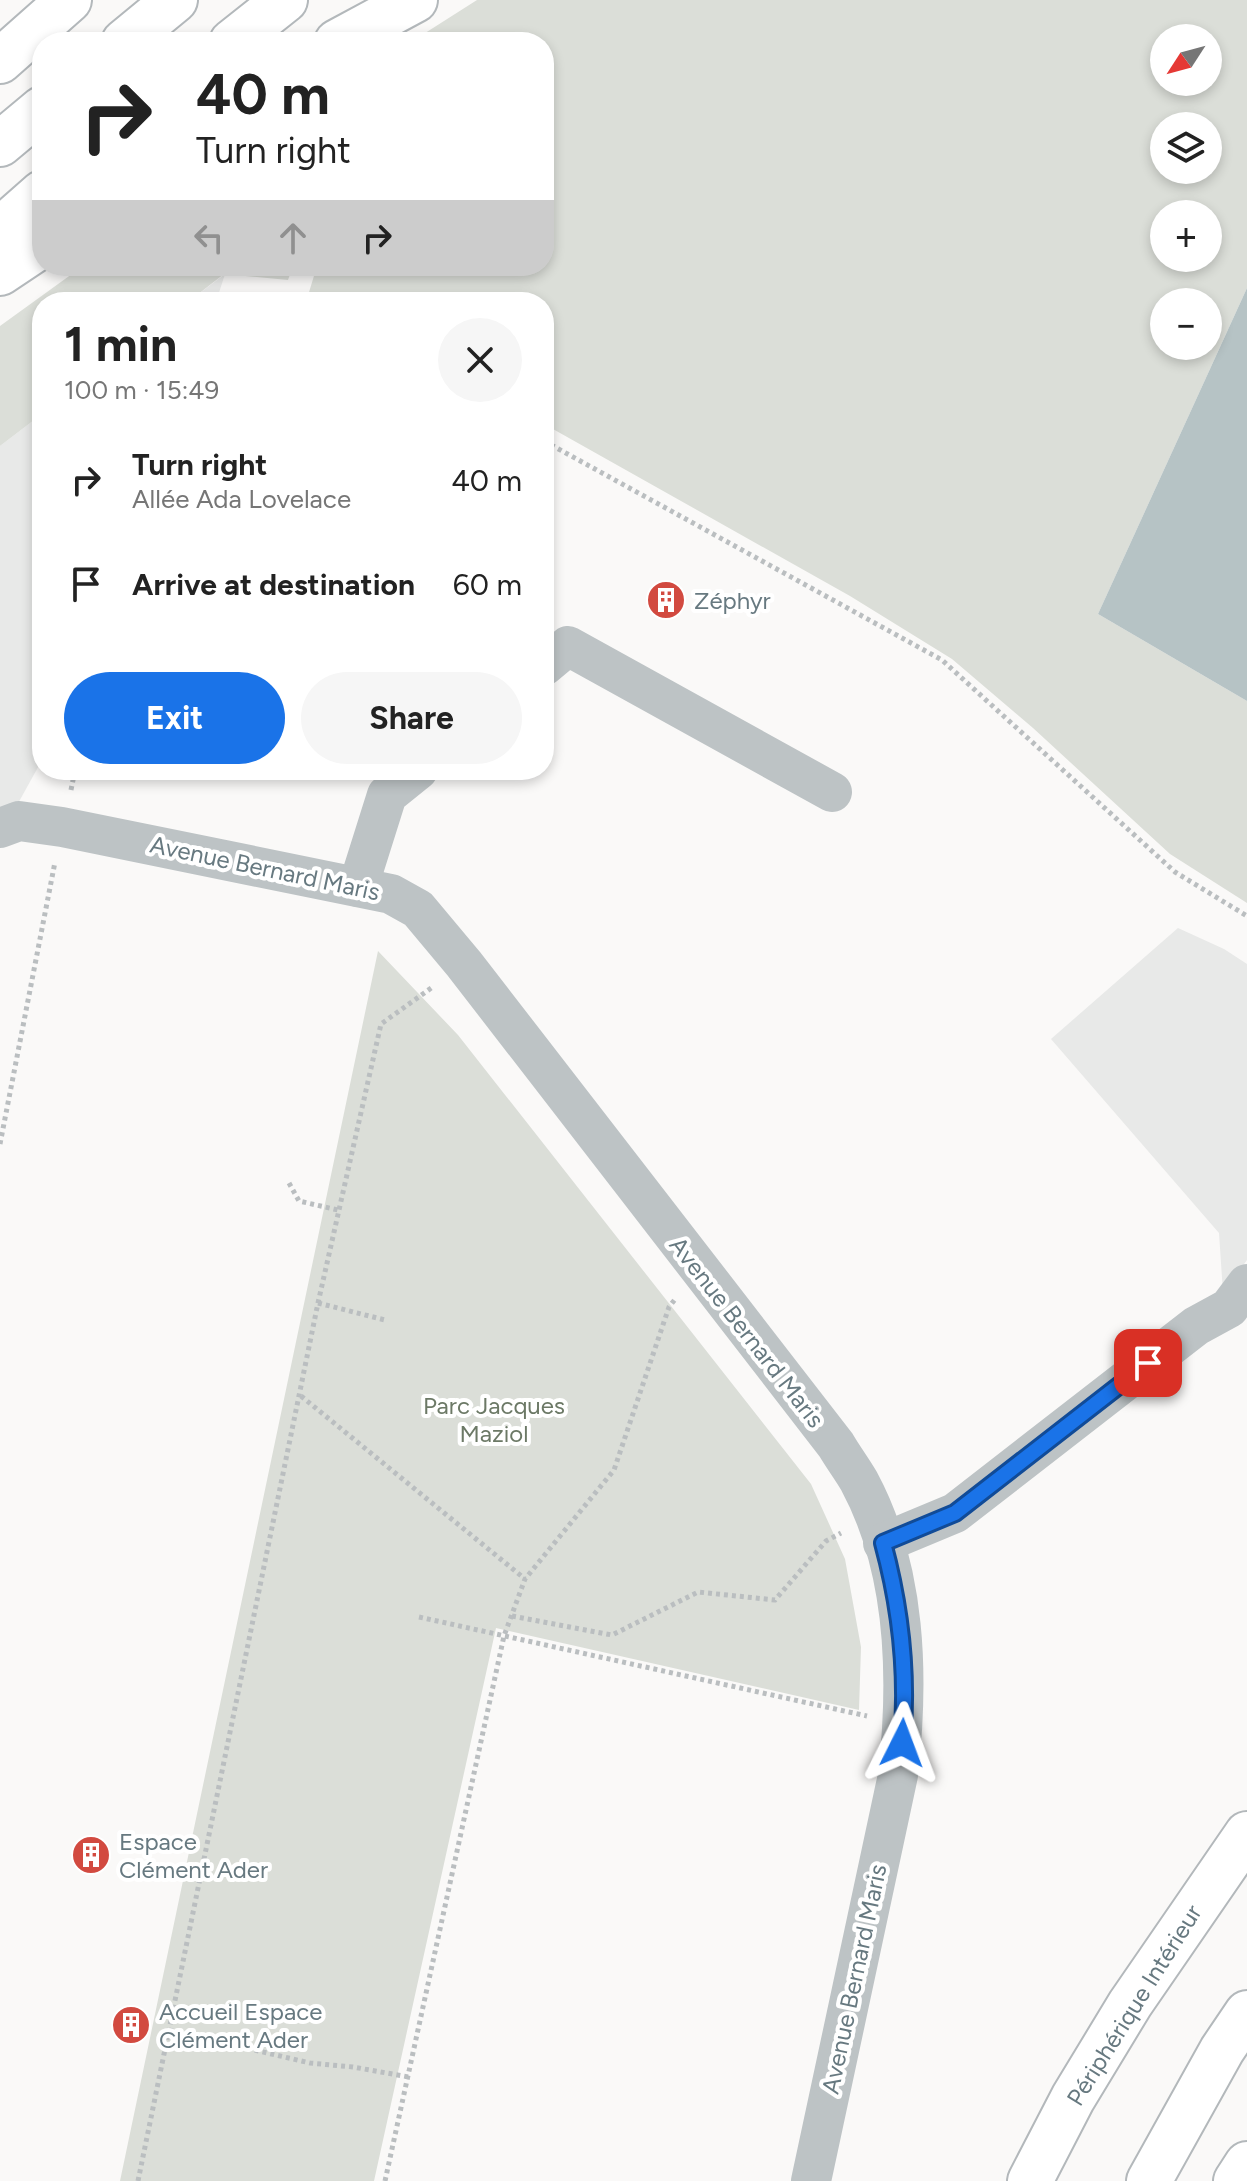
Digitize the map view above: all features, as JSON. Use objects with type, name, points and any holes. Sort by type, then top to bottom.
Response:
[{"type":"highway","points":[[33,32],[69,0]]},
{"type":"highway","points":[[136,32],[175,0]]},
{"type":"highway","points":[[245,32],[285,0]]},
{"type":"highway","points":[[347,32],[390,0]]},
{"type":"highway","points":[[353,32],[415,0]]},
{"type":"highway","points":[[0,61],[32,33]]},
{"type":"highway","points":[[0,144],[32,117]]},
{"type":"highway","points":[[0,230],[32,202]]},
{"type":"highway","points":[[0,273],[32,252]]},
{"type":"highway","name":"Périphérique Intérieur","points":[[1030,2181],[1073,2098],[1130,2004],[1247,1834]]},
{"type":"highway","points":[[1149,2181],[1222,2050],[1247,2013]]},
{"type":"highway","points":[[1236,2181],[1247,2164]]},
{"type":"street","points":[[554,658],[568,646],[832,792]]},
{"type":"street","points":[[358,887],[387,795],[406,780]]},
{"type":"street","name":"Avenue Bernard Maris","points":[[0,828],[19,821],[62,827],[391,894],[418,909],[464,964],[836,1445],[859,1481],[879,1530],[895,1587],[902,1635],[904,1719],[898,1775],[811,2181]]},
{"type":"street","points":[[879,1530],[955,1513],[1196,1326],[1229,1308],[1247,1284]]},
{"type":"path","points":[[554,447],[942,660],[1175,872],[1247,916]]},
{"type":"path","points":[[0,1144],[62,827]]},
{"type":"path","points":[[138,2181],[318,1303],[381,1024],[464,964]]},
{"type":"path","points":[[289,1183],[299,1201],[338,1210]]},
{"type":"path","points":[[385,2181],[504,1636],[525,1579],[614,1470],[669,1307],[697,1267]]},
{"type":"path","points":[[318,1303],[385,1320]]},
{"type":"path","points":[[301,1396],[525,1579]]},
{"type":"path","points":[[512,1616],[612,1635],[698,1592],[775,1600],[826,1541],[879,1530]]},
{"type":"path","points":[[419,1617],[860,1715],[904,1719]]},
{"type":"path","points":[[169,2030],[310,2063],[409,2077]]},
{"type":"shaded area","points":[[222,276],[224,276],[219,292],[201,292]]},
{"type":"shaded area","points":[[1247,288],[1247,701],[1098,614],[1214,360],[1222,360],[1222,343]]},
{"type":"shaded area","points":[[32,422],[32,778],[0,836],[0,446]]},
{"type":"shaded area","points":[[1178,928],[1224,949],[1247,964],[1247,1260],[1223,1293],[1219,1233],[1051,1039]]},
{"type":"green space","points":[[477,0],[1247,0],[1247,288],[1222,343],[1222,288],[1150,288],[1150,360],[1214,360],[1098,614],[1247,701],[1247,903],[1170,854],[1033,728],[952,659],[850,596],[554,430],[554,292],[309,292],[314,276],[554,276],[554,32],[427,32]]},
{"type":"green space","points":[[69,276],[221,276],[201,292],[47,292]]},
{"type":"green space","points":[[245,276],[289,276],[288,280]]},
{"type":"green space","points":[[32,303],[32,422],[0,446],[0,326]]},
{"type":"green space","name":"Parc Jacques Maziol","points":[[378,951],[458,1035],[811,1484],[845,1559],[861,1647],[859,1710],[496,1628],[374,2181],[120,2181]]},
{"type":"place","name":"Zéphyr","points":[[666,600]]},
{"type":"place","name":"Espace Clément Ader","points":[[91,1855]]},
{"type":"place","name":"Accueil Espace Clément Ader","points":[[131,2025]]},
{"type":"route","points":[[902,1743],[902,1635],[895,1587],[883,1543],[955,1513],[1148,1363]]}]
